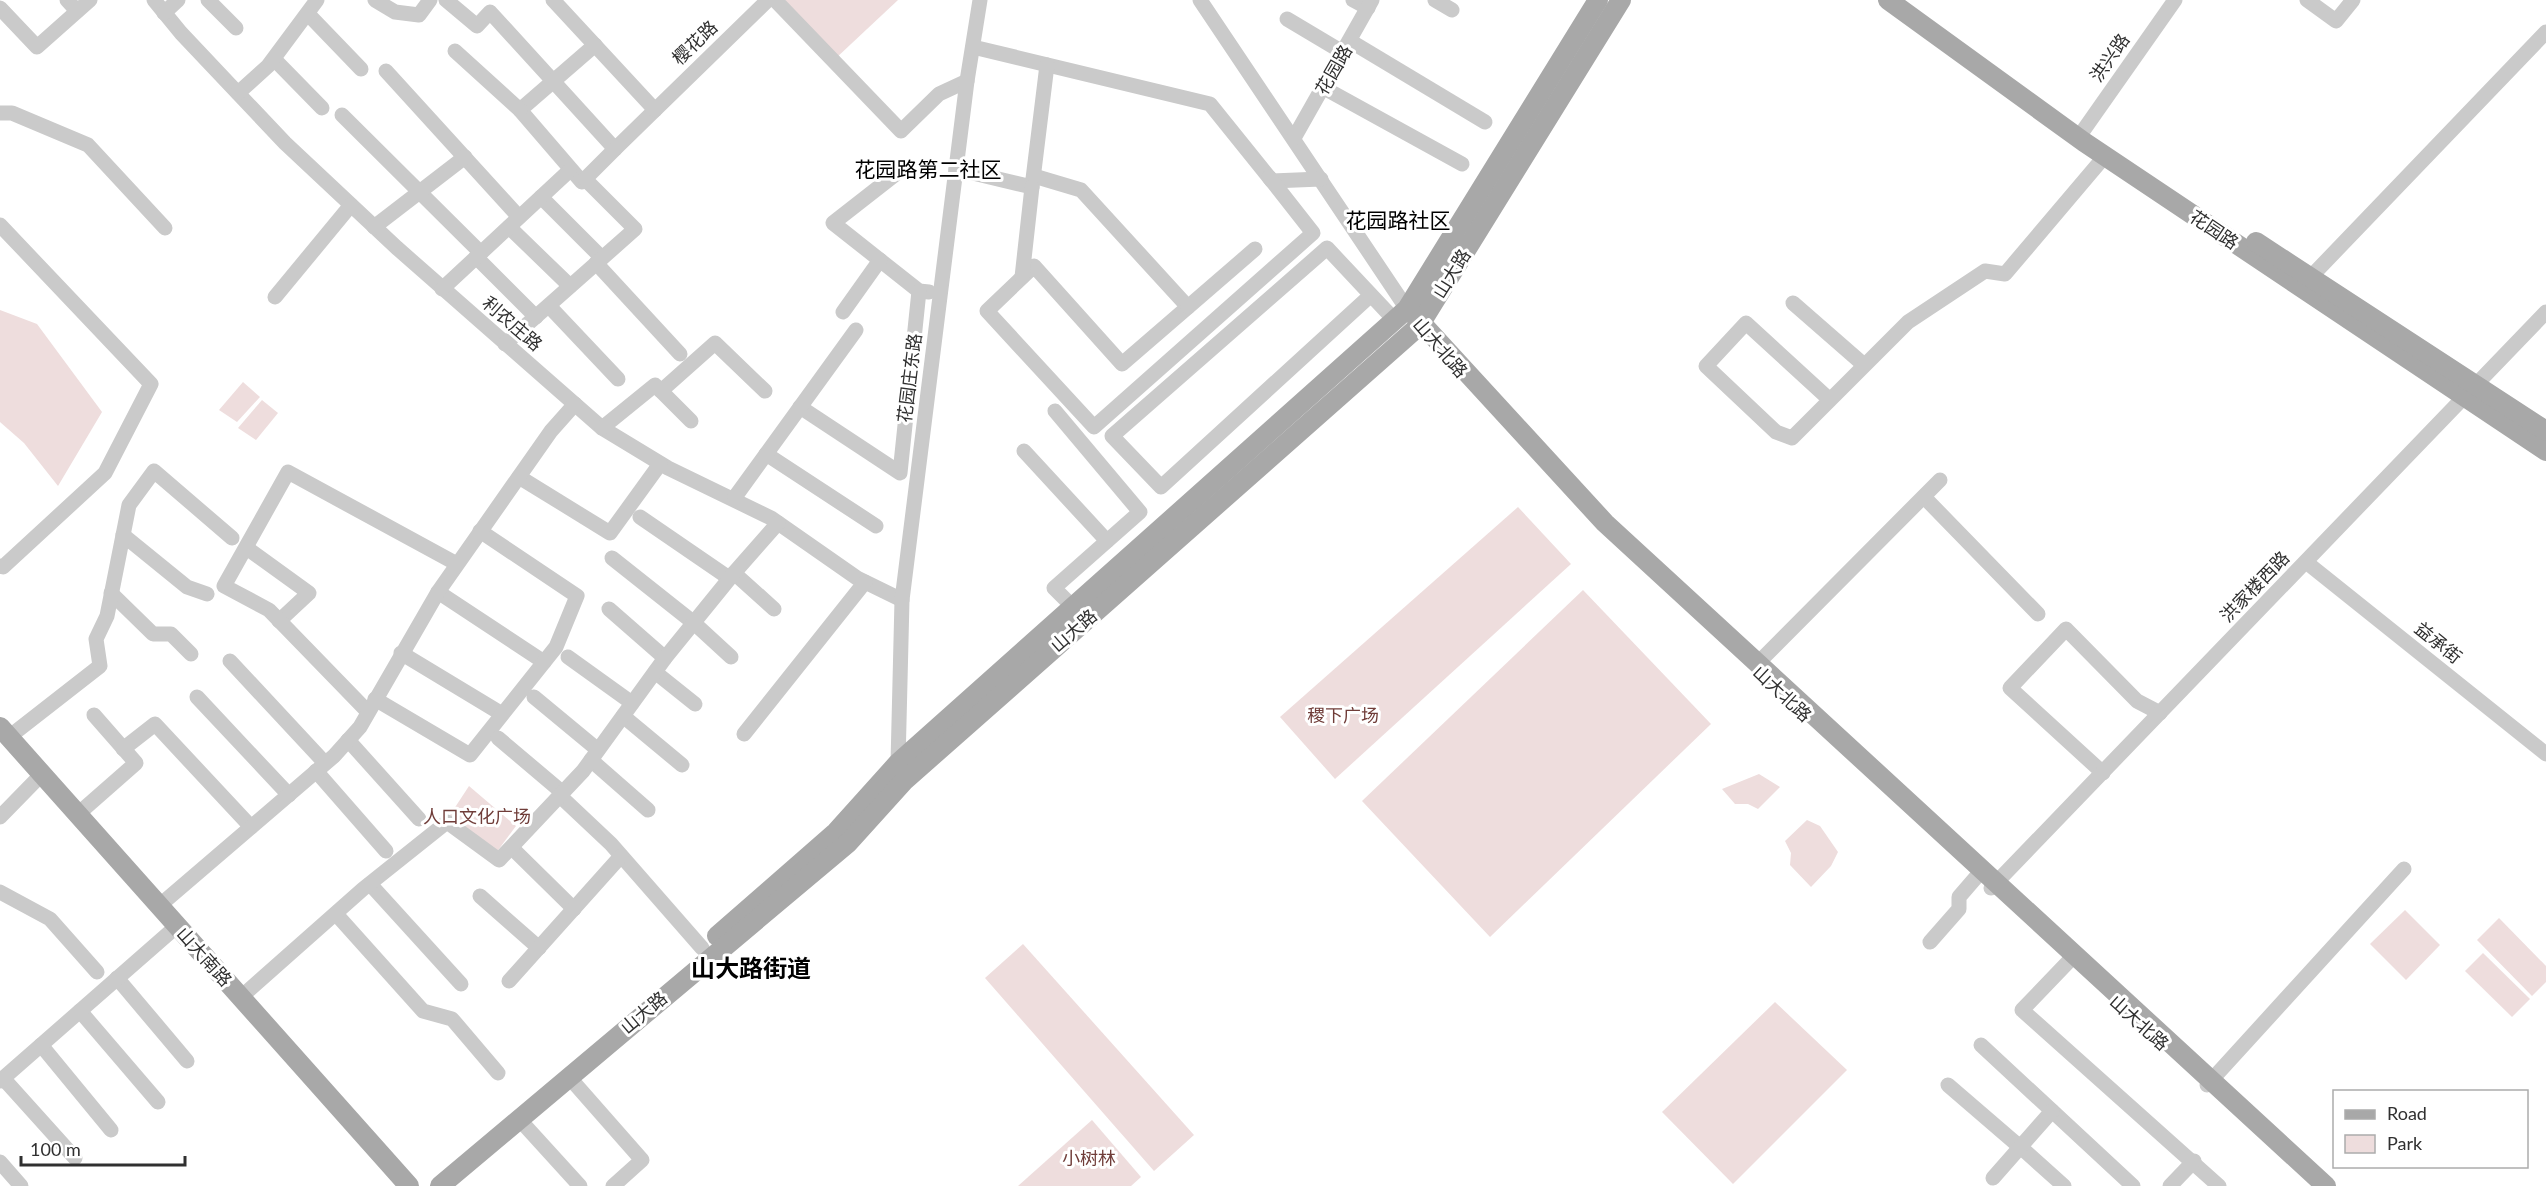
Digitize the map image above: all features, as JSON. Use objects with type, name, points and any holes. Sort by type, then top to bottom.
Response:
[{"type":"main road","name":"山大路","points":[[427,1186],[836,832],[898,763],[1398,311],[1598,0]]},
{"type":"main road","name":"山大路","points":[[440,1186],[848,843],[904,781],[1421,324],[1621,0]]},
{"type":"main road","name":"花园路","points":[[1888,0],[2081,133],[2470,393],[2546,451]]},
{"type":"main road","name":"花园路","points":[[1906,0],[2081,133],[2105,156],[2306,283]]},
{"type":"main road","name":"山大北路","points":[[1398,311],[1421,324],[1605,523],[2070,960],[2326,1186]]},
{"type":"main road","name":"山大北路","points":[[1421,324],[1610,536],[2209,1083],[2318,1186]]},
{"type":"main road","name":"花园路","points":[[2470,393],[2546,431]]},
{"type":"main road","name":"山大南路","points":[[4,732],[409,1186]]},
{"type":"street","points":[[0,8],[37,47],[72,5],[90,0]]},
{"type":"street","name":"利农庄路","points":[[154,0],[285,143],[442,289],[602,428],[660,464],[778,523],[865,582],[902,600]]},
{"type":"street","points":[[164,13],[178,0]]},
{"type":"street","points":[[208,0],[236,28]]},
{"type":"street","points":[[238,93],[274,59],[317,0]]},
{"type":"street","points":[[375,0],[395,12],[419,15],[430,0]]},
{"type":"street","points":[[446,0],[477,26],[490,12],[615,148]]},
{"type":"street","points":[[553,0],[655,110]]},
{"type":"street","name":"樱花路","points":[[585,178],[768,0]]},
{"type":"street","points":[[776,0],[901,131],[939,94],[967,81]]},
{"type":"street","name":"花园庄东路","points":[[898,763],[902,600],[967,81],[980,0]]},
{"type":"street","points":[[1200,0],[1321,179],[1398,311]]},
{"type":"street","points":[[1353,0],[1370,4]]},
{"type":"street","points":[[1435,0],[1452,10]]},
{"type":"street","name":"洪兴路","points":[[2081,133],[2175,0]]},
{"type":"street","points":[[2307,0],[2337,21],[2353,0]]},
{"type":"street","name":"花园路","points":[[1294,138],[1370,4]]},
{"type":"street","points":[[308,14],[361,69]]},
{"type":"street","points":[[1287,19],[1347,47],[1485,122]]},
{"type":"street","points":[[2306,283],[2546,32]]},
{"type":"street","points":[[520,110],[595,45]]},
{"type":"street","points":[[973,47],[1210,104],[1313,233],[1094,427],[987,311],[1034,266],[1122,364],[1255,249]]},
{"type":"street","points":[[455,51],[520,110],[582,182],[585,178],[635,229],[505,344]]},
{"type":"street","points":[[274,59],[321,108]]},
{"type":"street","points":[[1022,277],[1047,65]]},
{"type":"street","points":[[386,71],[465,157],[514,222],[570,286]]},
{"type":"street","points":[[1324,88],[1462,164]]},
{"type":"street","points":[[0,113],[12,113],[88,145],[165,228]]},
{"type":"street","points":[[342,115],[419,192],[536,317]]},
{"type":"street","points":[[1830,400],[1746,323],[1706,366],[1776,432],[1792,438],[1830,400],[1864,365],[1908,322],[1985,271],[2006,274],[2105,156]]},
{"type":"street","points":[[374,227],[465,157]]},
{"type":"street","points":[[956,169],[1081,190],[1188,307]]},
{"type":"street","points":[[442,289],[569,171]]},
{"type":"street","points":[[897,172],[833,223],[920,291],[941,294]]},
{"type":"street","points":[[1272,181],[1321,179]]},
{"type":"street","points":[[541,197],[680,354]]},
{"type":"street","points":[[275,297],[351,205]]},
{"type":"street","points":[[0,225],[152,384],[105,473],[3,567],[0,566]]},
{"type":"street","points":[[1371,296],[1161,487],[1112,436],[1327,248],[1371,296],[1398,311]]},
{"type":"street","points":[[843,312],[880,260]]},
{"type":"street","points":[[800,408],[900,473],[920,291]]},
{"type":"street","points":[[1793,303],[1864,365]]},
{"type":"street","points":[[549,306],[618,379]]},
{"type":"street","name":"洪家楼西路","points":[[1930,942],[1959,909],[1959,897],[1988,882],[2103,773],[2546,312]]},
{"type":"street","points":[[735,496],[856,330]]},
{"type":"street","points":[[661,391],[715,343],[765,391]]},
{"type":"street","points":[[602,428],[655,385],[691,421]]},
{"type":"street","points":[[159,906],[289,795],[348,740],[372,706],[400,652],[438,592],[551,431],[575,404]]},
{"type":"street","points":[[1055,411],[1140,512],[1054,588],[1072,608]]},
{"type":"street","points":[[1024,451],[1107,542]]},
{"type":"street","points":[[766,454],[876,526]]},
{"type":"street","points":[[519,477],[610,533],[660,464]]},
{"type":"street","points":[[4,732],[100,666],[96,639],[106,616],[129,505],[154,471],[232,538]]},
{"type":"street","points":[[457,564],[288,472],[224,586],[269,610],[372,706],[470,755],[556,647],[577,596],[480,531]]},
{"type":"street","points":[[1757,664],[1940,480]]},
{"type":"street","points":[[1924,497],[2038,614]]},
{"type":"street","points":[[640,518],[731,576],[774,609]]},
{"type":"street","points":[[241,997],[370,884],[447,822],[499,860],[562,795],[595,755],[665,658],[731,576],[778,523]]},
{"type":"street","points":[[123,535],[187,587],[207,594]]},
{"type":"street","points":[[248,549],[309,593],[279,621]]},
{"type":"street","points":[[612,558],[694,623],[731,657]]},
{"type":"street","name":"益承街","points":[[2306,562],[2546,754]]},
{"type":"street","points":[[744,735],[865,582]]},
{"type":"street","points":[[438,592],[544,662]]},
{"type":"street","points":[[111,593],[153,633],[171,634],[191,654]]},
{"type":"street","points":[[609,609],[665,658]]},
{"type":"street","points":[[2103,773],[2010,688],[2058,637],[2067,629],[2137,701],[2160,713]]},
{"type":"street","points":[[400,652],[502,714]]},
{"type":"street","points":[[568,657],[632,703]]},
{"type":"street","points":[[230,661],[320,767],[386,851]]},
{"type":"street","points":[[655,672],[695,704]]},
{"type":"street","points":[[197,698],[289,795]]},
{"type":"street","points":[[534,698],[595,755],[648,810]]},
{"type":"street","points":[[78,814],[136,763],[94,715]]},
{"type":"street","points":[[623,716],[682,765]]},
{"type":"street","points":[[123,749],[155,724],[251,827]]},
{"type":"street","points":[[498,738],[562,795],[621,856],[702,948]]},
{"type":"street","points":[[348,740],[419,819]]},
{"type":"street","points":[[0,817],[42,774]]},
{"type":"street","points":[[514,850],[574,909]]},
{"type":"street","points":[[509,981],[621,856]]},
{"type":"street","points":[[2209,1083],[2404,869]]},
{"type":"street","points":[[370,884],[461,984]]},
{"type":"street","points":[[0,892],[50,919],[97,972]]},
{"type":"street","points":[[480,896],[539,948]]},
{"type":"street","points":[[336,914],[423,1011],[452,1020],[498,1073]]},
{"type":"street","points":[[5,1077],[177,926]]},
{"type":"street","points":[[2070,960],[2022,1010],[2194,1161],[2219,1186]]},
{"type":"street","points":[[117,978],[187,1061]]},
{"type":"street","points":[[80,1011],[158,1102]]},
{"type":"street","points":[[41,1045],[111,1130]]},
{"type":"street","points":[[1981,1046],[2133,1186]]},
{"type":"street","points":[[0,1059],[5,1077],[75,1158]]},
{"type":"street","points":[[568,1077],[642,1160],[613,1186]]},
{"type":"street","points":[[1948,1085],[2064,1186]]},
{"type":"street","points":[[1993,1178],[2018,1145],[2052,1111]]},
{"type":"street","points":[[519,1119],[580,1186]]},
{"type":"street","points":[[2170,1186],[2194,1161]]},
{"type":"street","points":[[0,1162],[21,1186]]},
{"type":"green space","points":[[786,0],[898,0],[835,59],[783,3]]},
{"type":"green space","points":[[0,310],[37,324],[102,412],[58,486],[24,443],[0,422]]},
{"type":"green space","points":[[243,382],[260,397],[237,422],[219,410]]},
{"type":"green space","points":[[262,400],[278,413],[256,440],[238,428]]},
{"type":"green space","name":"稷下广场","points":[[1518,507],[1571,564],[1335,779],[1280,717]]},
{"type":"green space","points":[[1583,590],[1711,724],[1490,937],[1362,801]]},
{"type":"green space","points":[[1759,774],[1780,787],[1758,809],[1748,804],[1735,804],[1722,789]]},
{"type":"green space","name":"人口文化广场","points":[[469,786],[516,826],[496,853],[448,818]]},
{"type":"green space","points":[[1807,820],[1820,826],[1838,852],[1831,866],[1811,887],[1790,865],[1791,853],[1785,841]]},
{"type":"green space","points":[[2405,910],[2440,945],[2406,980],[2370,944]]},
{"type":"green space","points":[[2499,918],[2546,966],[2546,982],[2532,996],[2477,940]]},
{"type":"green space","points":[[1023,944],[1194,1135],[1154,1171],[985,978]]},
{"type":"green space","points":[[2483,953],[2530,999],[2512,1017],[2465,971]]},
{"type":"green space","points":[[1775,1002],[1847,1070],[1733,1184],[1662,1112]]},
{"type":"green space","name":"小树林","points":[[1092,1120],[1141,1177],[1131,1186],[1018,1186]]},
{"type":"district","name":"花园路第二社区","points":[[928,170]]},
{"type":"district","name":"花园路社区","points":[[1398,221]]},
{"type":"district","name":"山大路街道","points":[[751,969]]}]
